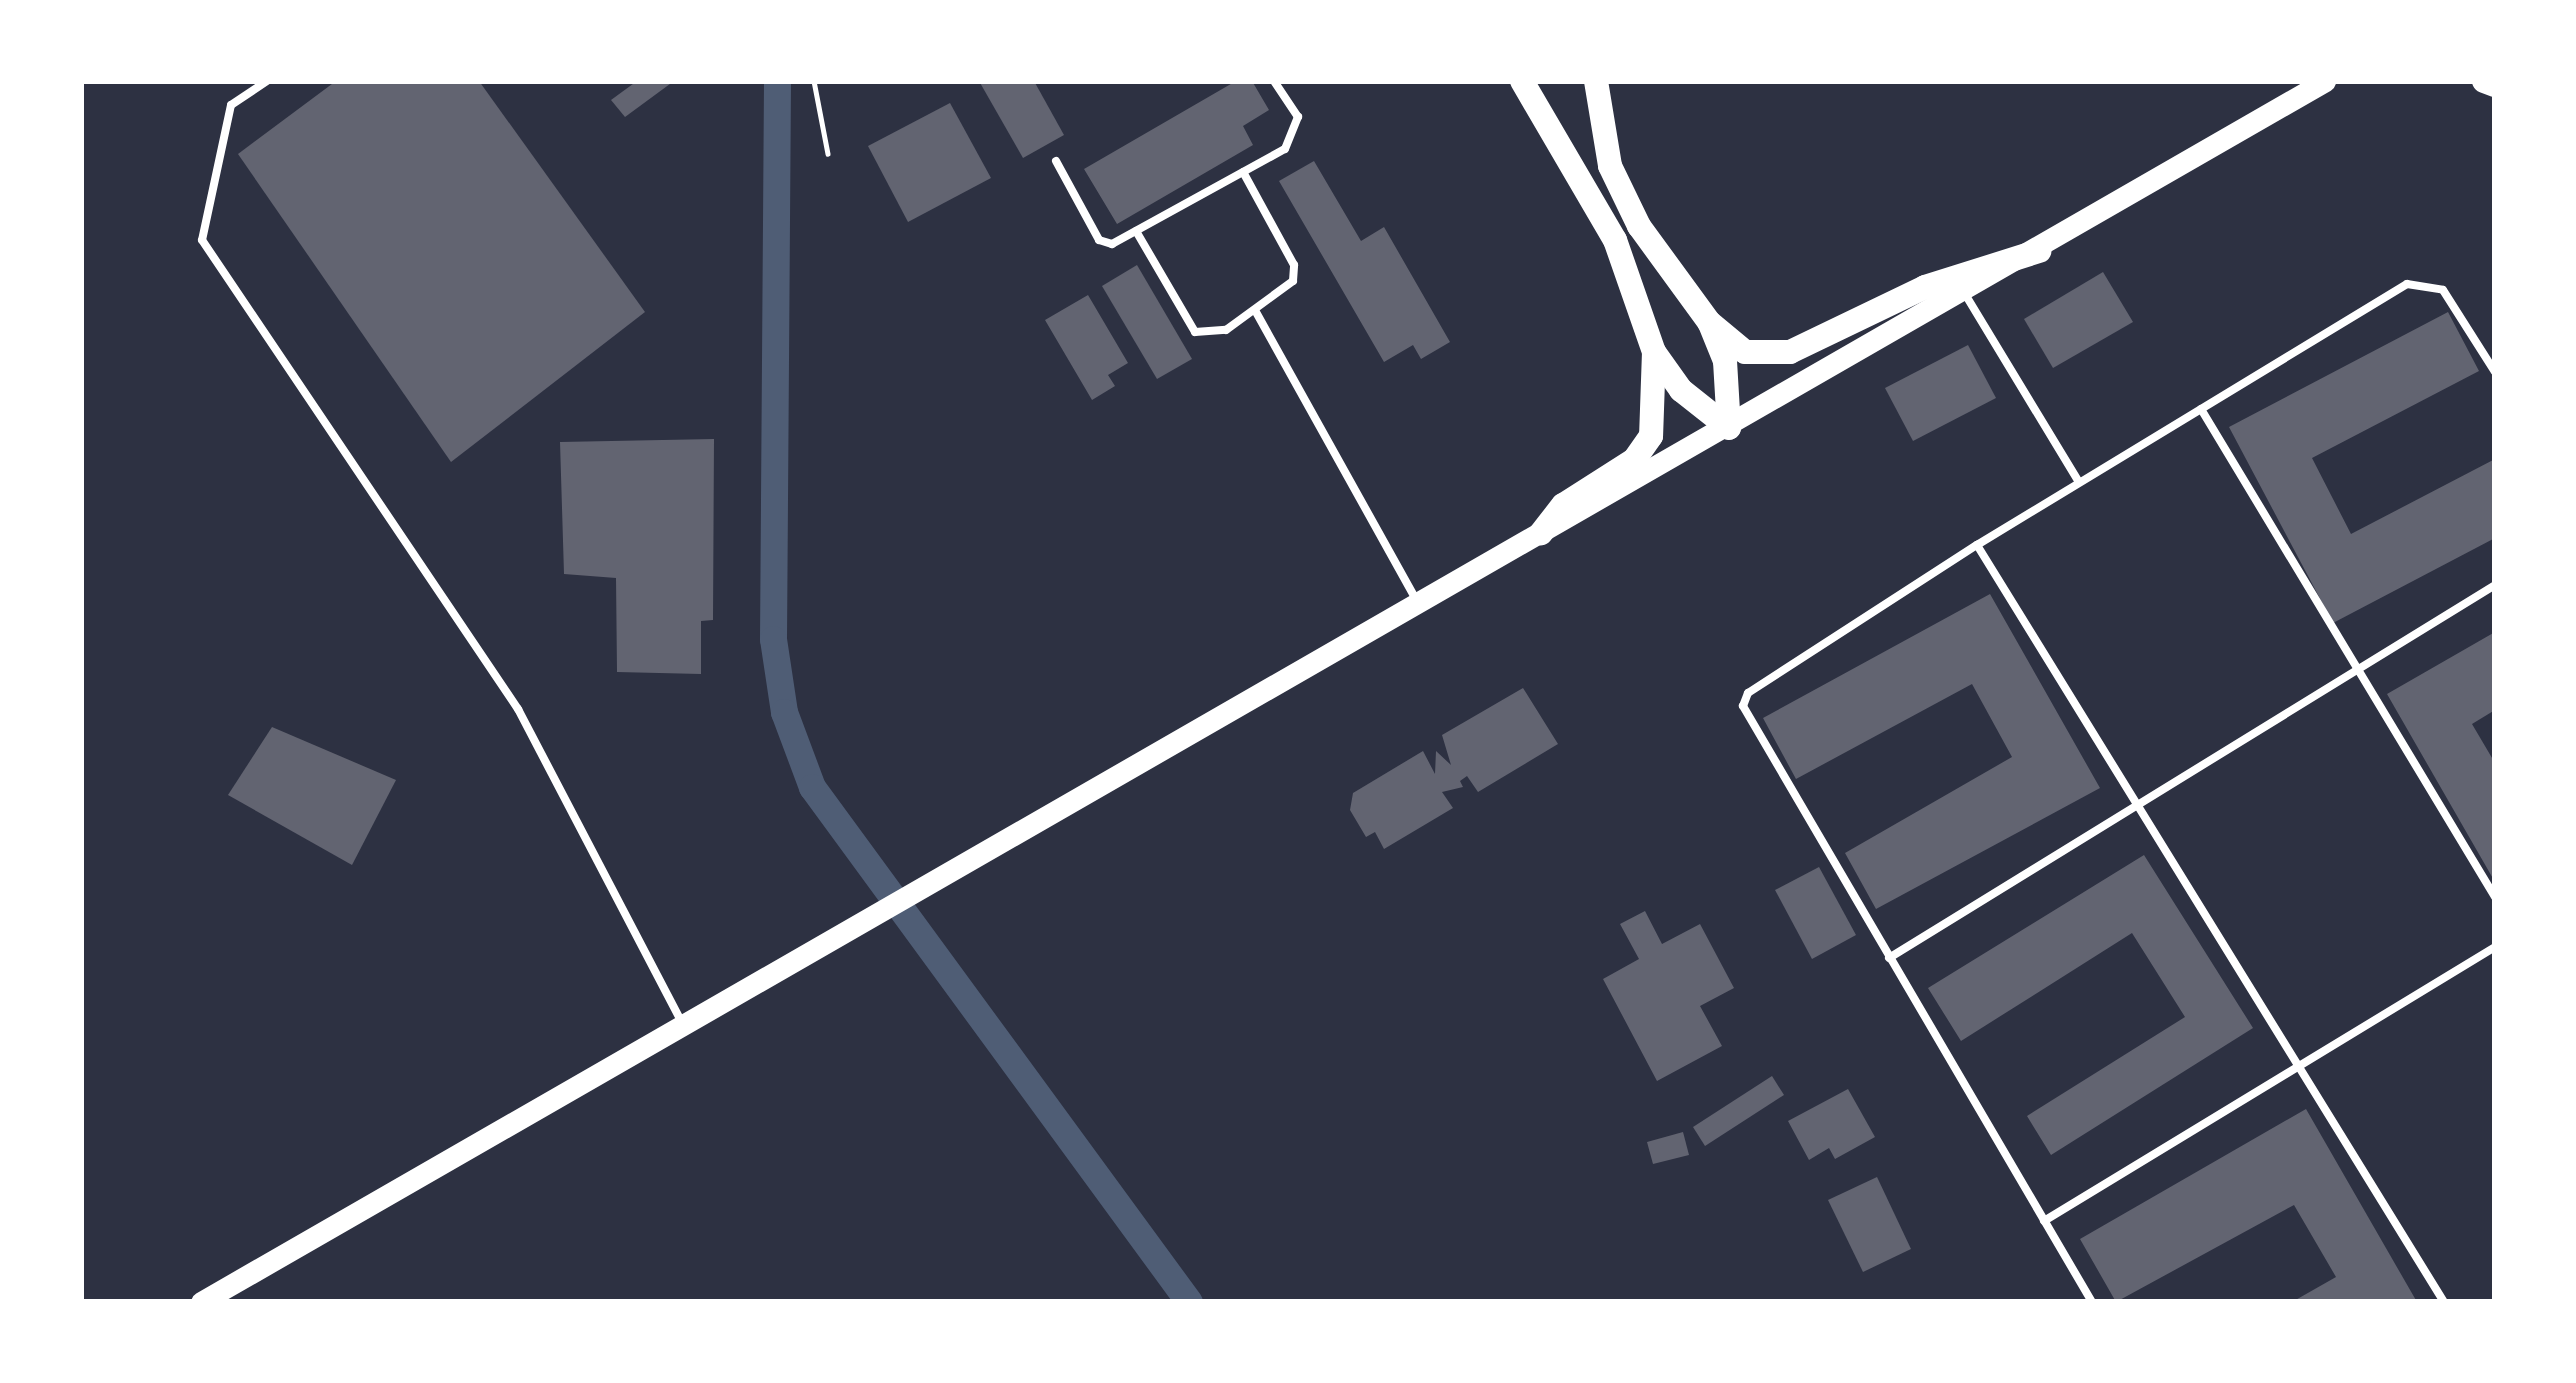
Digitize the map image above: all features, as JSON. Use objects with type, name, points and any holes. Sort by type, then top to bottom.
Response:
[{"type":"highway","points":[[1522,81],[1615,240],[1654,352],[1681,390],[1729,428]]},
{"type":"highway","points":[[1596,81],[1610,166],[1639,226],[1709,322],[1745,352],[1790,352],[1925,287],[2039,251]]},
{"type":"highway","points":[[2484,81],[2495,85]]},
{"type":"highway","points":[[1709,322],[1725,362],[1729,428]]},
{"type":"highway","points":[[1541,533],[1563,505],[1634,460],[1651,436],[1654,352]]},
{"type":"main road","points":[[201,1302],[928,880],[1965,294],[2325,81]]},
{"type":"lane","points":[[267,81],[231,105],[202,240],[518,709],[682,1024]]},
{"type":"lane","points":[[1056,161],[1100,240],[1112,244],[1243,172],[1297,135],[1298,117],[1274,81]]},
{"type":"lane","points":[[1136,231],[1196,332],[1211,337],[1284,295],[1294,265],[1243,172]]},
{"type":"lane","points":[[2092,1302],[1743,706],[1748,693],[1976,545],[2407,284],[2444,290],[2495,372]]},
{"type":"lane","points":[[1965,294],[2079,482]]},
{"type":"lane","points":[[1256,312],[1418,603]]},
{"type":"lane","points":[[2200,409],[2495,897]]},
{"type":"lane","points":[[1976,545],[2444,1302]]},
{"type":"lane","points":[[1888,958],[2495,585]]},
{"type":"lane","points":[[2044,1221],[2301,1071],[2495,947]]},
{"type":"path","points":[[814,81],[828,154]]},
{"type":"building","points":[[336,81],[479,81],[645,312],[451,462],[238,154]]},
{"type":"building","points":[[637,81],[674,81],[625,117],[611,100]]},
{"type":"building","points":[[979,81],[1034,81],[1064,135],[1023,158]]},
{"type":"building","points":[[1236,81],[1252,81],[1269,110],[1243,126],[1253,145],[1117,224],[1084,169]]},
{"type":"building","points":[[950,103],[991,178],[908,222],[868,146]]},
{"type":"building","points":[[1314,161],[1361,241],[1384,227],[1450,342],[1421,359],[1413,345],[1384,362],[1279,181]]},
{"type":"building","points":[[1137,265],[1192,359],[1157,379],[1102,286]]},
{"type":"building","points":[[2103,272],[2133,322],[2053,368],[2024,319]]},
{"type":"building","points":[[1088,295],[1128,363],[1108,375],[1115,386],[1092,400],[1045,320]]},
{"type":"building","points":[[2448,312],[2479,371],[2312,458],[2351,534],[2495,459],[2495,538],[2333,623],[2229,427]]},
{"type":"building","points":[[1968,345],[1996,398],[1913,441],[1885,388]]},
{"type":"building","points":[[714,439],[713,620],[701,621],[701,674],[617,672],[616,578],[564,574],[560,442]]},
{"type":"building","points":[[1990,594],[2100,788],[1876,909],[1845,853],[2012,757],[1972,684],[1796,779],[1763,718]]},
{"type":"building","points":[[2495,632],[2495,710],[2472,724],[2495,763],[2495,882],[2387,694]]},
{"type":"building","points":[[1523,688],[1558,744],[1478,792],[1467,776],[1460,781],[1463,787],[1442,792],[1453,808],[1384,849],[1375,832],[1366,837],[1350,810],[1353,793],[1423,751],[1435,774],[1436,751],[1451,765],[1442,735]]},
{"type":"building","points":[[272,727],[396,780],[352,865],[228,795]]},
{"type":"building","points":[[2144,855],[2253,1028],[2051,1155],[2027,1116],[2185,1017],[2132,933],[1961,1041],[1928,988]]},
{"type":"building","points":[[1819,867],[1856,935],[1812,959],[1775,890]]},
{"type":"building","points":[[1645,911],[1662,944],[1700,924],[1734,988],[1700,1006],[1722,1046],[1657,1081],[1603,979],[1639,959],[1620,924]]},
{"type":"building","points":[[1772,1076],[1784,1095],[1705,1146],[1693,1127]]},
{"type":"building","points":[[1848,1089],[1875,1137],[1835,1159],[1829,1148],[1809,1160],[1788,1121]]},
{"type":"building","points":[[2306,1109],[2417,1302],[2292,1302],[2336,1277],[2294,1205],[2116,1302],[2080,1239]]},
{"type":"building","points":[[1683,1132],[1689,1155],[1653,1164],[1647,1142]]},
{"type":"building","points":[[1877,1177],[1911,1249],[1863,1272],[1828,1200]]},
{"type":"waterway","points":[[777,81],[773,639],[784,712],[812,787],[1189,1302]]}]
